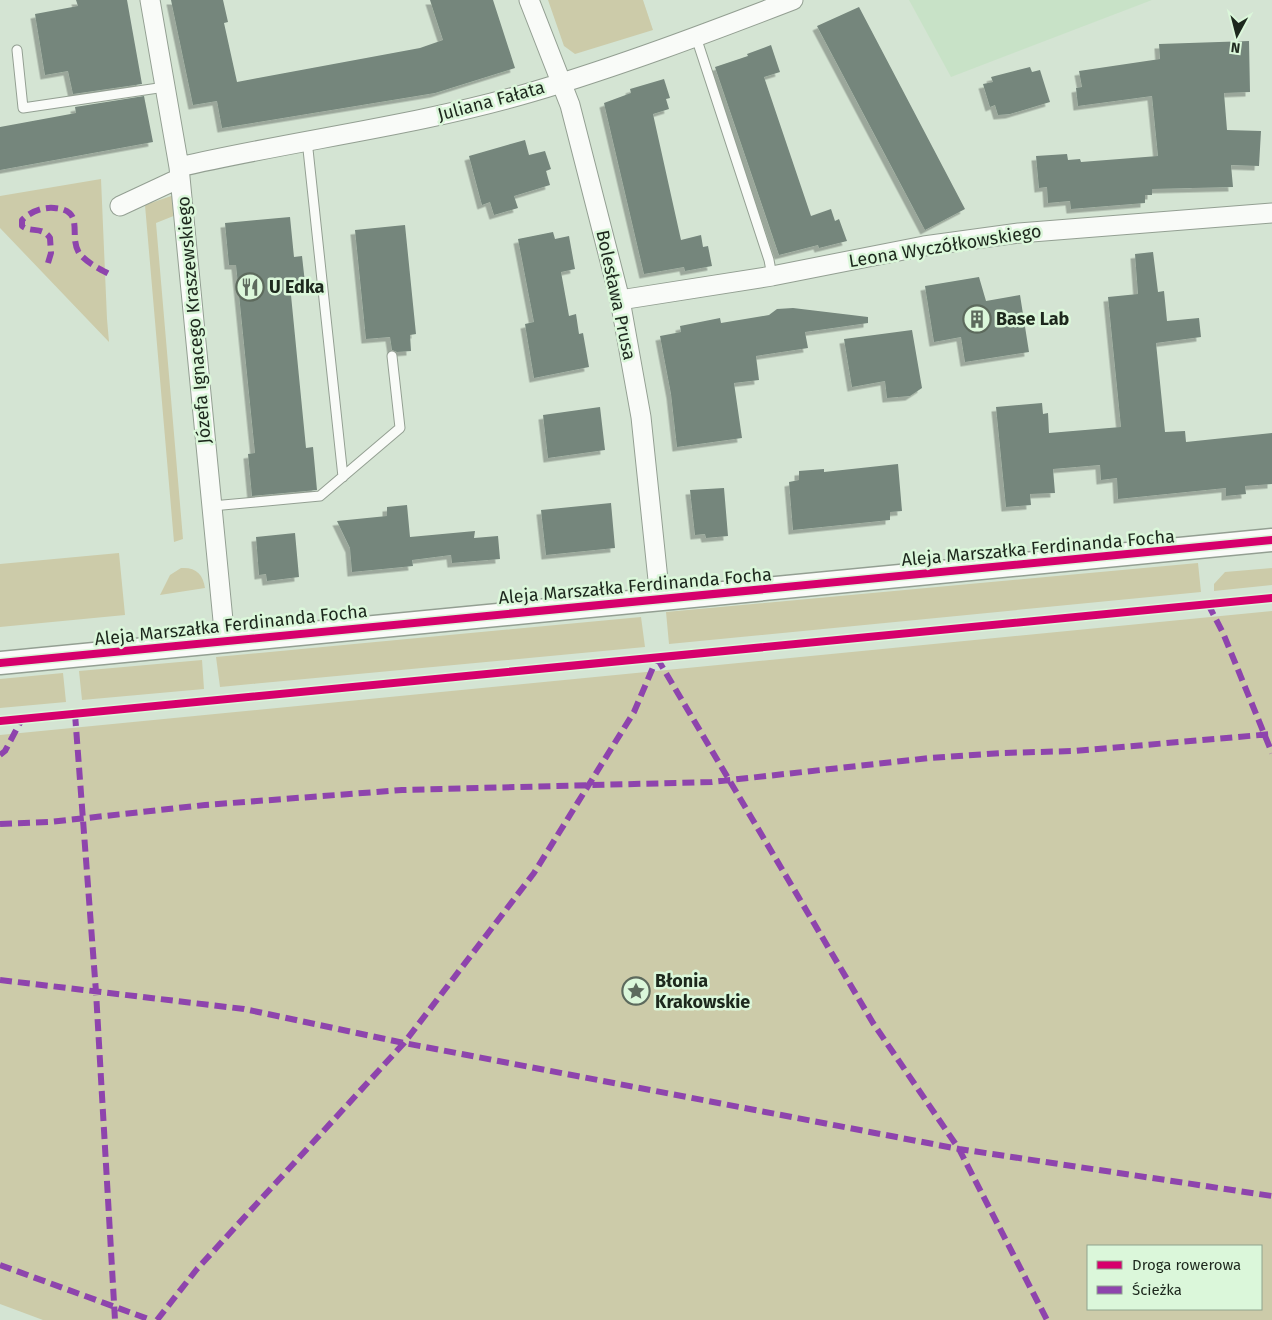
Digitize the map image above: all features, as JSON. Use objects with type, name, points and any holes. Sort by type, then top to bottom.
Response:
[{"type":"street","name":"Józefa Ignacego Kraszewskiego","points":[[150,0],[180,172],[224,641]]},
{"type":"street","name":"Bolesława Prusa","points":[[529,0],[570,105],[620,300],[641,417],[660,599]]},
{"type":"street","name":"Juliana Fałata","points":[[120,206],[180,172],[307,140],[425,118],[531,92],[696,37],[793,0]]},
{"type":"street","name":"Leona Wyczółkowskiego","points":[[620,300],[772,276],[924,246],[1019,232],[1272,213]]},
{"type":"street","name":"Aleja Marszałka Ferdinanda Focha","points":[[0,663],[1272,540]]},
{"type":"lane","points":[[696,37],[769,260],[772,276]]},
{"type":"lane","points":[[17,50],[23,108],[165,87]]},
{"type":"lane","points":[[307,140],[343,477]]},
{"type":"lane","points":[[211,506],[320,496],[343,477],[400,428],[392,356]]},
{"type":"shaded area","points":[[548,0],[643,0],[653,30],[575,54],[564,46]]},
{"type":"shaded area","points":[[909,0],[1152,0],[951,77]]},
{"type":"shaded area","points":[[101,179],[109,342],[0,228],[0,196]]},
{"type":"shaded area","points":[[174,195],[176,215],[156,223],[183,539],[174,542],[145,205]]},
{"type":"shaded area","points":[[119,553],[125,615],[0,627],[0,564]]},
{"type":"shaded area","points":[[1198,563],[1201,592],[669,644],[666,612]]},
{"type":"shaded area","points":[[181,568],[198,572],[203,579],[205,588],[160,595],[170,575]]},
{"type":"shaded area","points":[[1272,568],[1272,585],[1214,591],[1214,584],[1225,572]]},
{"type":"shaded area","name":"Błonia Krakowskie","points":[[1272,611],[1272,1320],[43,1320],[0,1304],[0,735]]},
{"type":"shaded area","points":[[641,617],[645,647],[220,687],[216,657]]},
{"type":"shaded area","points":[[202,660],[204,689],[82,700],[79,671]]},
{"type":"shaded area","points":[[63,673],[66,702],[0,708],[0,679]]},
{"type":"building","points":[[76,0],[127,0],[142,84],[73,94],[68,71],[45,75],[35,14],[78,6]]},
{"type":"building","points":[[171,0],[223,0],[228,22],[224,23],[237,82],[420,48],[443,40],[430,0],[493,0],[515,68],[435,93],[222,128],[217,101],[193,105]]},
{"type":"building","points":[[859,7],[965,209],[925,230],[817,26]]},
{"type":"building","points":[[1249,41],[1250,92],[1224,93],[1227,130],[1261,131],[1259,166],[1231,165],[1233,187],[1152,189],[1152,195],[1145,195],[1145,203],[1071,209],[1070,201],[1048,203],[1047,187],[1039,188],[1036,156],[1067,154],[1068,160],[1080,159],[1081,162],[1158,156],[1152,96],[1078,106],[1076,88],[1082,87],[1079,71],[1160,59],[1159,44]]},
{"type":"building","points":[[771,45],[780,72],[764,77],[811,216],[831,209],[835,221],[839,219],[847,241],[819,248],[818,245],[779,255],[715,67],[748,56],[747,54]]},
{"type":"building","points":[[1030,67],[1032,72],[1040,70],[1050,102],[1010,114],[998,115],[995,105],[990,107],[983,84],[993,82],[991,77]]},
{"type":"building","points":[[664,79],[670,98],[666,99],[669,109],[653,114],[681,240],[701,235],[703,247],[708,246],[712,266],[685,271],[684,267],[644,274],[604,103],[631,93],[630,89]]},
{"type":"building","points":[[144,96],[153,142],[0,170],[0,127],[76,113],[75,107]]},
{"type":"building","points":[[525,140],[529,155],[545,151],[551,169],[546,171],[550,185],[514,196],[518,208],[494,215],[490,202],[482,205],[469,156]]},
{"type":"building","points":[[290,217],[294,257],[302,256],[305,283],[290,285],[306,448],[313,447],[317,490],[252,496],[248,454],[255,453],[236,265],[229,265],[225,223]]},
{"type":"building","points":[[405,225],[416,334],[410,335],[411,351],[397,352],[392,350],[390,337],[366,339],[355,230]]},
{"type":"building","points":[[553,232],[555,239],[569,236],[575,269],[561,272],[569,316],[576,314],[579,334],[583,333],[589,367],[534,378],[525,324],[534,322],[518,239]]},
{"type":"building","points":[[1153,252],[1158,292],[1164,291],[1167,321],[1199,318],[1201,337],[1156,343],[1165,432],[1185,431],[1186,442],[1272,433],[1272,484],[1245,486],[1246,494],[1226,496],[1226,488],[1118,499],[1117,478],[1101,480],[1100,465],[1053,469],[1055,493],[1030,494],[1031,505],[1006,507],[996,407],[1042,403],[1043,414],[1048,413],[1049,433],[1121,427],[1108,297],[1138,294],[1135,254]]},
{"type":"building","name":"Base Lab","points":[[979,277],[986,301],[1020,295],[1029,352],[965,362],[961,337],[934,342],[925,286]]},
{"type":"building","points":[[793,308],[868,317],[868,323],[805,332],[808,348],[756,356],[759,380],[734,383],[742,438],[677,447],[671,394],[660,336],[681,332],[680,326],[720,318],[721,323],[769,315],[777,309]]},
{"type":"building","points":[[912,330],[922,388],[910,396],[887,398],[885,381],[852,387],[844,339]]},
{"type":"building","points":[[600,407],[605,450],[548,458],[543,415]]},
{"type":"building","points":[[898,464],[902,511],[890,512],[890,520],[793,530],[789,482],[799,480],[799,471],[824,469],[824,472]]},
{"type":"building","points":[[724,488],[728,536],[706,538],[705,534],[695,535],[690,490]]},
{"type":"building","points":[[611,503],[615,548],[546,555],[541,510]]},
{"type":"building","points":[[407,505],[410,537],[475,531],[474,538],[498,536],[500,559],[452,563],[451,555],[412,560],[413,566],[352,572],[350,548],[337,521],[387,516],[387,507]]},
{"type":"building","points":[[295,533],[299,577],[267,581],[266,574],[259,575],[256,537]]},
{"type":"marked path","points":[[48,263],[51,253],[50,238],[44,232],[25,228],[22,226],[22,220],[36,211],[54,208],[70,213],[73,218],[76,246],[82,257],[111,275]]},
{"type":"marked path","points":[[1208,604],[1223,633],[1272,753]]},
{"type":"marked path","points":[[657,658],[873,1023],[959,1149],[1047,1320]]},
{"type":"marked path","points":[[157,1320],[197,1269],[404,1043],[534,873],[634,712],[657,658]]},
{"type":"marked path","points":[[75,714],[96,992],[115,1320]]},
{"type":"marked path","points":[[0,755],[5,751],[22,719]]},
{"type":"marked path","points":[[0,824],[50,822],[205,805],[402,790],[712,782],[930,758],[1001,753],[1075,751],[1272,734]]},
{"type":"marked path","points":[[0,980],[244,1009],[404,1043],[959,1149],[1272,1196]]},
{"type":"marked path","points":[[0,1265],[151,1320]]},
{"type":"cycle path","points":[[0,663],[1272,540]]},
{"type":"cycle path","points":[[0,721],[1272,598]]},
{"type":"place","name":"U Edka","points":[[250,287]]},
{"type":"place","name":"Base Lab","points":[[977,319]]},
{"type":"place","name":"Błonia Krakowskie","points":[[636,991]]}]
